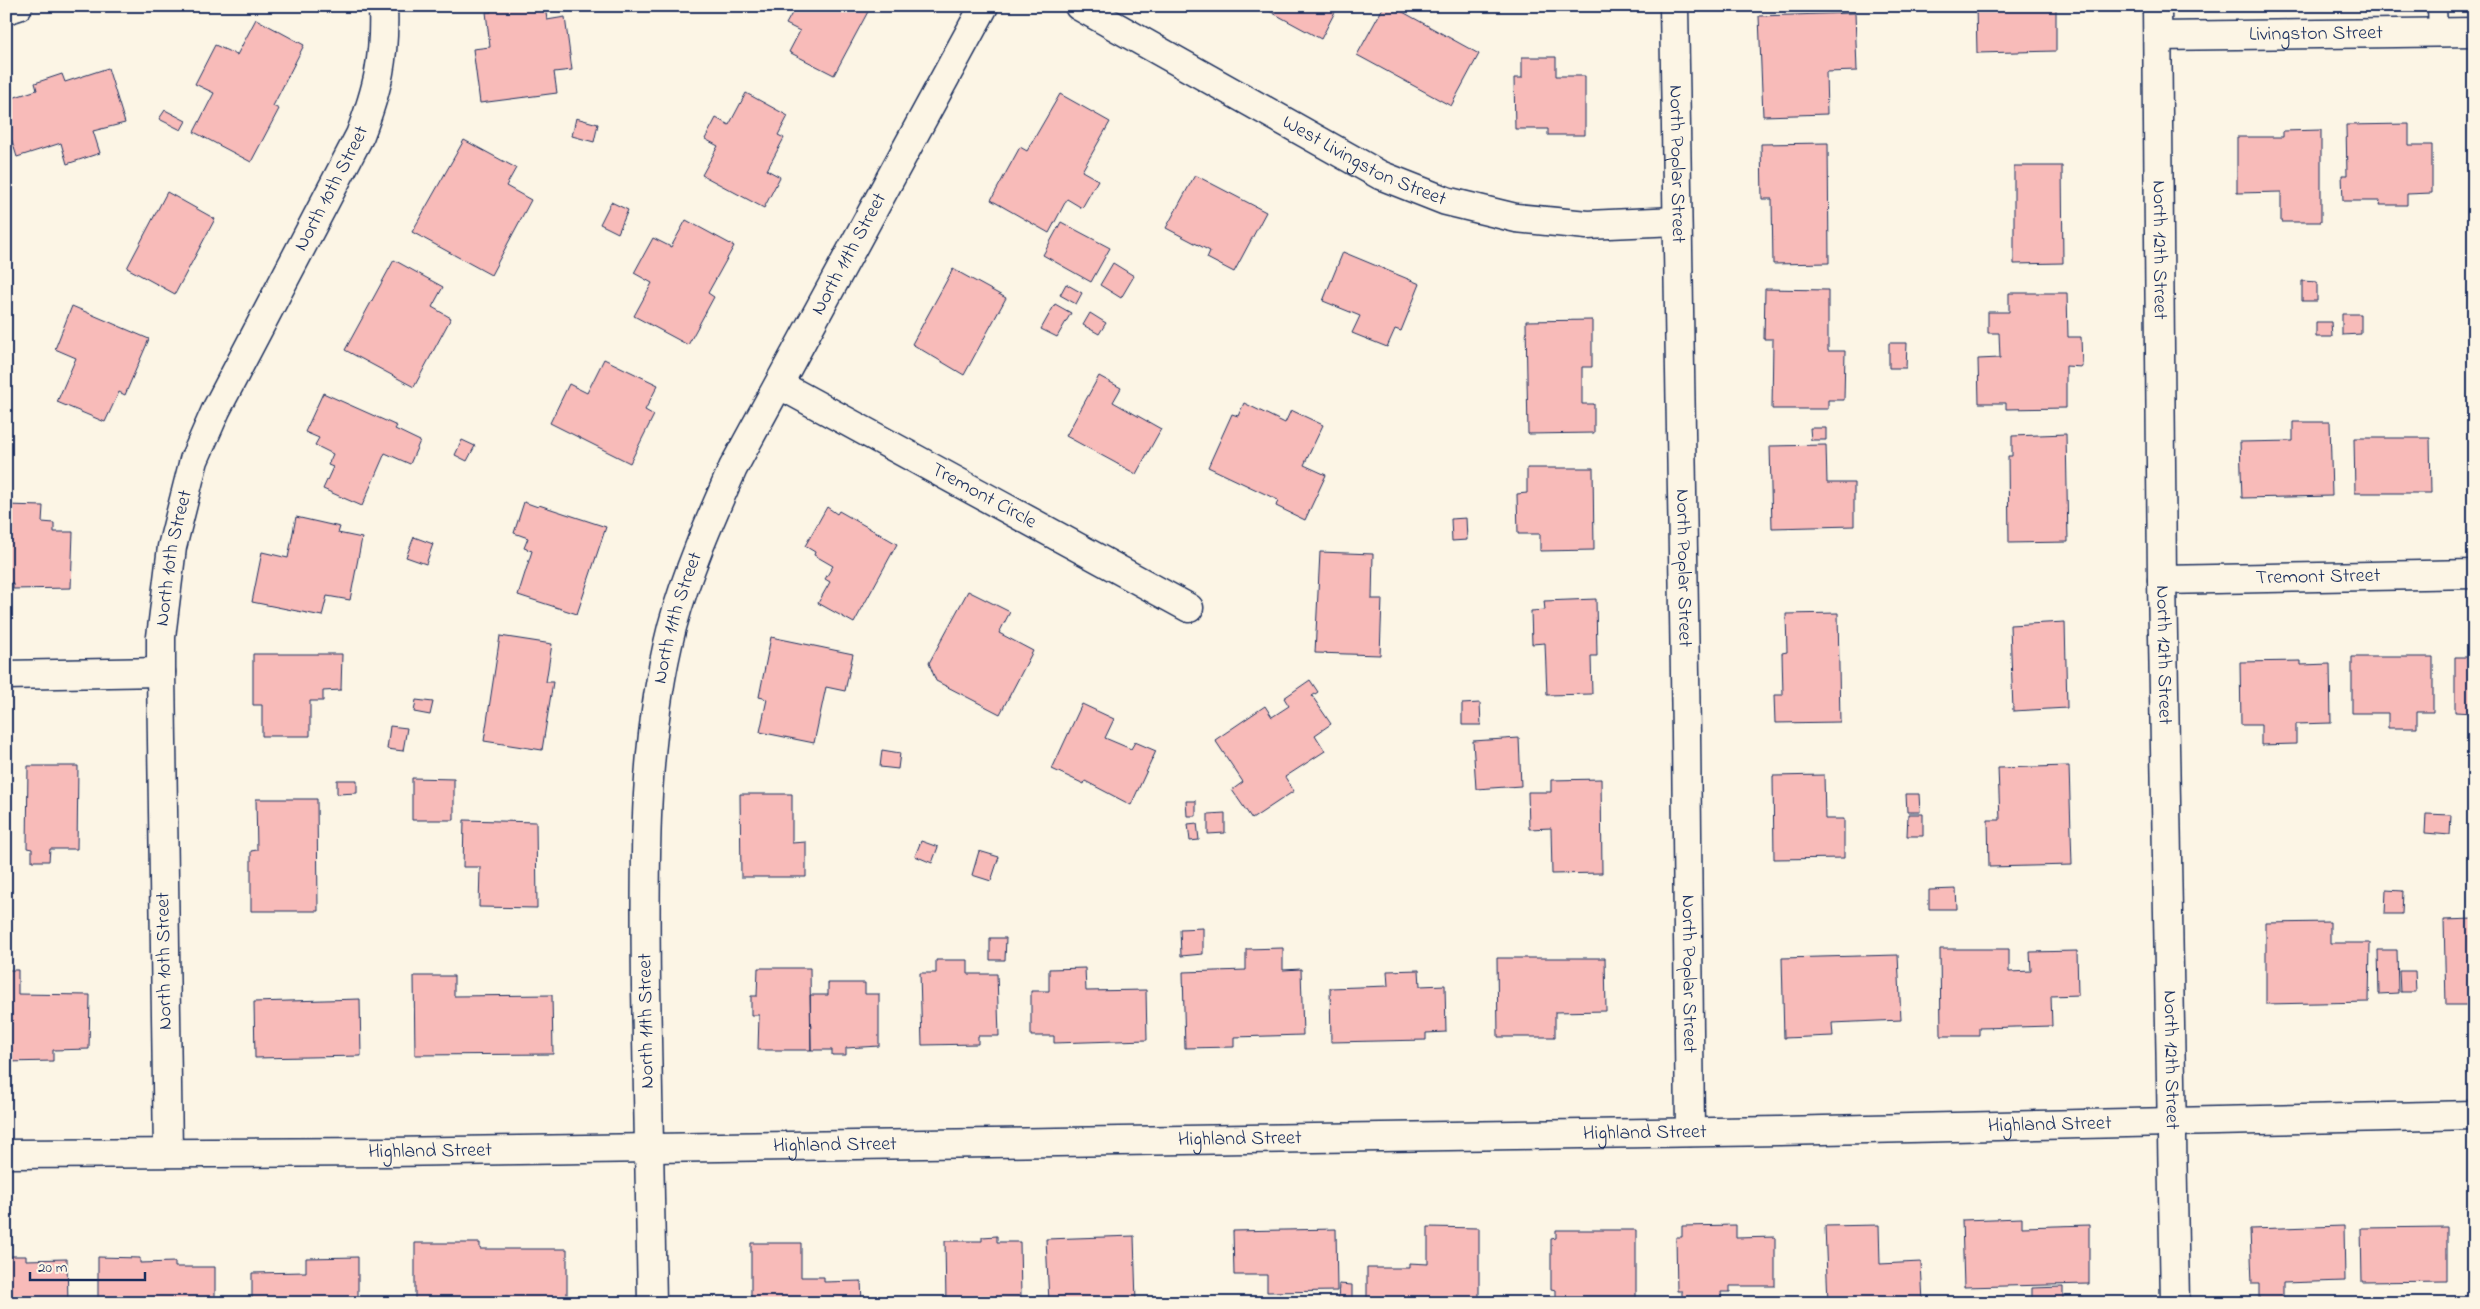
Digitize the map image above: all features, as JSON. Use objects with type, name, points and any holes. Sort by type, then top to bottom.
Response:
[{"type":"street","points":[[6,10],[18,6]]},
{"type":"street","name":"North 10th Street","points":[[168,1153],[161,637],[172,547],[194,460],[216,410],[360,136],[376,95],[384,43],[383,6]]},
{"type":"street","name":"North 11th Street","points":[[652,1303],[645,869],[646,803],[659,692],[672,627],[698,546],[733,468],[780,385],[984,6]]},
{"type":"street","name":"West Livingston Street","points":[[1079,6],[1380,175],[1446,201],[1516,218],[1587,225],[1677,221]]},
{"type":"street","name":"North Poplar Street","points":[[1674,6],[1686,734],[1690,1132]]},
{"type":"street","name":"North 12th Street","points":[[2157,6],[2162,580],[2175,1303]]},
{"type":"street","name":"Livingston Street","points":[[2158,36],[2474,32]]},
{"type":"street","name":"Tremont Circle","points":[[780,385],[1188,608]]},
{"type":"street","name":"Tremont Street","points":[[2162,580],[2474,574]]},
{"type":"street","points":[[6,675],[161,672]]},
{"type":"street","name":"Highland Street","points":[[6,1154],[1690,1132],[2474,1115]]},
{"type":"lane","points":[[2437,6],[2438,33]]},
{"type":"building","points":[[490,6],[545,6],[547,20],[565,17],[572,70],[554,72],[557,93],[480,103],[473,49],[490,47],[486,12],[491,12]]},
{"type":"building","points":[[796,6],[871,6],[834,75],[789,52],[800,31],[786,24]]},
{"type":"building","points":[[1260,6],[1338,6],[1321,39]]},
{"type":"building","points":[[1384,6],[1392,6],[1479,54],[1451,106],[1357,55]]},
{"type":"building","points":[[1976,6],[2056,6],[2056,51],[1977,53]]},
{"type":"building","points":[[1855,13],[1857,71],[1826,72],[1827,114],[1763,116],[1759,16]]},
{"type":"building","points":[[256,19],[304,45],[273,106],[279,109],[251,162],[194,132],[214,93],[195,84],[215,45],[237,55]]},
{"type":"building","points":[[1522,57],[1556,57],[1556,76],[1585,76],[1585,135],[1548,135],[1548,129],[1515,129],[1514,78],[1522,78]]},
{"type":"building","points":[[108,68],[125,123],[93,131],[100,153],[67,164],[61,143],[17,157],[6,122],[6,100],[37,90],[35,83],[62,74],[65,82]]},
{"type":"building","points":[[746,93],[788,116],[778,135],[784,138],[767,170],[780,177],[764,208],[702,175],[718,146],[705,139],[716,118],[729,125]]},
{"type":"building","points":[[1060,94],[1110,122],[1082,171],[1098,180],[1082,208],[1067,199],[1049,233],[991,200],[1020,147],[1027,151]]},
{"type":"building","points":[[165,110],[186,121],[181,130],[159,119]]},
{"type":"building","points":[[576,118],[598,124],[594,142],[572,136]]},
{"type":"building","points":[[2409,124],[2409,145],[2432,145],[2432,193],[2407,194],[2407,205],[2379,205],[2380,201],[2343,201],[2342,175],[2347,175],[2346,125]]},
{"type":"building","points":[[2470,124],[2474,124],[2474,196],[2472,197]]},
{"type":"building","points":[[2321,130],[2321,222],[2281,222],[2281,192],[2237,193],[2237,137],[2283,137],[2283,131]]},
{"type":"building","points":[[464,140],[516,168],[506,186],[531,200],[491,275],[412,232]]},
{"type":"building","points":[[1828,143],[1829,263],[1773,264],[1772,199],[1762,199],[1761,144]]},
{"type":"building","points":[[2014,166],[2062,166],[2063,263],[2014,264]]},
{"type":"building","points":[[1195,175],[1266,212],[1234,272],[1207,258],[1210,251],[1166,228]]},
{"type":"building","points":[[167,192],[215,219],[175,294],[127,268]]},
{"type":"building","points":[[611,202],[628,210],[618,233],[600,224]]},
{"type":"building","points":[[686,220],[734,246],[708,293],[714,297],[688,345],[634,316],[652,283],[634,273],[653,238],[671,247]]},
{"type":"building","points":[[1061,222],[1110,248],[1091,282],[1043,255]]},
{"type":"building","points":[[1343,252],[1420,284],[1401,331],[1395,329],[1387,347],[1352,333],[1360,316],[1323,301]]},
{"type":"building","points":[[394,260],[443,287],[432,307],[451,318],[414,387],[345,350]]},
{"type":"building","points":[[1113,263],[1134,276],[1121,298],[1100,285]]},
{"type":"building","points":[[953,269],[1006,298],[964,375],[912,344]]},
{"type":"building","points":[[2302,281],[2317,282],[2317,301],[2302,301]]},
{"type":"building","points":[[1066,284],[1082,293],[1076,304],[1060,295]]},
{"type":"building","points":[[1765,289],[1828,290],[1828,351],[1845,351],[1844,400],[1828,400],[1828,409],[1772,409],[1773,339],[1764,339]]},
{"type":"building","points":[[2009,293],[2067,293],[2068,337],[2081,337],[2082,367],[2066,366],[2066,408],[2006,409],[2006,403],[1979,403],[1978,359],[2000,358],[1999,333],[1988,333],[1988,312],[2009,312]]},
{"type":"building","points":[[1055,304],[1071,313],[1057,337],[1041,329]]},
{"type":"building","points":[[72,306],[149,339],[125,395],[119,392],[105,422],[57,402],[76,358],[55,349]]},
{"type":"building","points":[[1090,313],[1106,323],[1099,334],[1083,325]]},
{"type":"building","points":[[2342,314],[2361,314],[2361,334],[2342,335]]},
{"type":"building","points":[[1592,320],[1592,367],[1582,367],[1582,404],[1594,404],[1594,433],[1528,434],[1526,321]]},
{"type":"building","points":[[2316,322],[2331,322],[2332,337],[2316,337]]},
{"type":"building","points":[[1889,343],[1907,343],[1906,368],[1889,368]]},
{"type":"building","points":[[604,359],[658,385],[645,410],[654,415],[630,463],[550,423],[569,384],[587,393]]},
{"type":"building","points":[[1099,376],[1121,388],[1113,402],[1161,429],[1136,474],[1066,436]]},
{"type":"building","points":[[323,393],[397,426],[395,429],[420,441],[410,464],[385,453],[362,506],[323,489],[333,467],[328,465],[333,454],[315,445],[319,438],[305,432]]},
{"type":"building","points":[[1244,403],[1285,423],[1291,410],[1323,425],[1304,465],[1326,475],[1305,520],[1276,506],[1278,500],[1208,467],[1232,414],[1238,416]]},
{"type":"building","points":[[2293,422],[2330,422],[2332,496],[2242,498],[2240,442],[2293,441]]},
{"type":"building","points":[[1810,428],[1826,428],[1826,440],[1811,440]]},
{"type":"building","points":[[2066,434],[2068,542],[2009,543],[2008,456],[2012,456],[2012,436]]},
{"type":"building","points":[[2354,438],[2430,438],[2431,493],[2355,493]]},
{"type":"building","points":[[462,440],[475,446],[467,461],[455,455]]},
{"type":"building","points":[[1826,445],[1827,483],[1854,483],[1854,526],[1772,528],[1770,446]]},
{"type":"building","points":[[1527,468],[1593,468],[1594,550],[1540,551],[1540,534],[1518,534],[1517,494],[1527,493]]},
{"type":"building","points":[[524,502],[538,507],[539,505],[606,527],[577,614],[518,595],[532,551],[524,548],[528,538],[514,533]]},
{"type":"building","points":[[6,505],[43,506],[42,522],[54,523],[54,532],[73,532],[71,588],[13,589],[13,583],[6,583]]},
{"type":"building","points":[[827,507],[837,514],[839,511],[897,544],[854,623],[818,603],[830,582],[825,579],[833,566],[814,555],[815,552],[805,546]]},
{"type":"building","points":[[296,517],[340,527],[338,533],[362,538],[350,600],[327,596],[322,616],[252,602],[262,552],[288,558]]},
{"type":"building","points":[[1466,518],[1467,540],[1452,541],[1451,519]]},
{"type":"building","points":[[414,537],[433,544],[426,564],[406,557]]},
{"type":"building","points":[[1320,552],[1373,554],[1372,599],[1382,599],[1380,655],[1315,653]]},
{"type":"building","points":[[968,591],[1010,612],[999,633],[1033,651],[1000,714],[936,681],[929,663]]},
{"type":"building","points":[[1596,599],[1597,656],[1591,656],[1592,694],[1547,695],[1545,643],[1532,644],[1531,611],[1545,610],[1544,601]]},
{"type":"building","points":[[1838,613],[1840,722],[1775,723],[1774,695],[1783,695],[1782,653],[1787,652],[1786,614]]},
{"type":"building","points":[[2065,622],[2067,708],[2013,711],[2010,625]]},
{"type":"building","points":[[500,636],[552,644],[546,682],[553,682],[542,750],[484,741]]},
{"type":"building","points":[[771,637],[853,654],[845,691],[826,687],[814,743],[760,732],[767,699],[759,697]]},
{"type":"building","points":[[253,654],[342,654],[341,690],[323,691],[323,701],[310,701],[310,736],[262,736],[262,705],[253,705]]},
{"type":"building","points":[[2352,657],[2433,657],[2433,712],[2417,712],[2417,728],[2388,728],[2388,713],[2352,713]]},
{"type":"building","points":[[2455,657],[2474,657],[2474,713],[2455,712]]},
{"type":"building","points":[[2301,661],[2301,665],[2330,664],[2331,723],[2296,724],[2296,744],[2261,745],[2261,725],[2241,725],[2240,662]]},
{"type":"building","points":[[1310,680],[1318,692],[1312,696],[1331,724],[1315,735],[1325,751],[1285,777],[1294,791],[1252,819],[1232,790],[1243,782],[1215,740],[1265,706],[1272,717],[1289,706],[1284,698]]},
{"type":"building","points":[[416,700],[433,702],[430,715],[414,712]]},
{"type":"building","points":[[1480,703],[1481,725],[1462,725],[1462,704]]},
{"type":"building","points":[[1082,704],[1114,719],[1105,738],[1131,749],[1135,742],[1156,751],[1131,805],[1085,781],[1084,784],[1052,769]]},
{"type":"building","points":[[390,726],[407,728],[403,751],[387,749]]},
{"type":"building","points":[[1519,738],[1521,786],[1476,789],[1473,741]]},
{"type":"building","points":[[882,750],[900,753],[898,769],[880,767]]},
{"type":"building","points":[[28,766],[78,766],[77,849],[50,849],[49,861],[32,861],[32,849],[27,848]]},
{"type":"building","points":[[2069,766],[2072,865],[1989,867],[1988,820],[2000,820],[1998,768]]},
{"type":"building","points":[[1824,775],[1825,819],[1844,819],[1844,858],[1774,859],[1773,776]]},
{"type":"building","points":[[412,778],[454,779],[454,820],[412,820]]},
{"type":"building","points":[[1601,779],[1602,873],[1552,874],[1551,828],[1529,829],[1528,792],[1551,792],[1551,780]]},
{"type":"building","points":[[337,780],[357,780],[357,793],[337,794]]},
{"type":"building","points":[[740,794],[792,794],[792,843],[806,842],[806,877],[741,877]]},
{"type":"building","points":[[1906,794],[1919,794],[1920,812],[1907,812]]},
{"type":"building","points":[[256,799],[317,799],[318,911],[251,911],[251,851],[257,850]]},
{"type":"building","points":[[1186,801],[1196,801],[1196,816],[1187,816]]},
{"type":"building","points":[[1225,813],[1225,833],[1208,834],[1208,814]]},
{"type":"building","points":[[1908,814],[1923,814],[1923,836],[1907,836]]},
{"type":"building","points":[[2426,814],[2451,815],[2450,835],[2425,833]]},
{"type":"building","points":[[464,820],[536,822],[537,908],[479,907],[480,867],[463,867]]},
{"type":"building","points":[[1197,823],[1199,840],[1190,841],[1188,824]]},
{"type":"building","points":[[921,841],[938,847],[932,863],[915,856]]},
{"type":"building","points":[[979,851],[999,857],[991,881],[972,875]]},
{"type":"building","points":[[1956,889],[1957,909],[1929,909],[1929,890]]},
{"type":"building","points":[[2386,890],[2403,891],[2402,914],[2385,914]]},
{"type":"building","points":[[2474,919],[2474,1005],[2446,1005],[2444,920]]},
{"type":"building","points":[[2330,922],[2330,943],[2370,943],[2369,1002],[2266,1004],[2266,923]]},
{"type":"building","points":[[1203,928],[1203,954],[1181,956],[1180,929]]},
{"type":"building","points":[[990,938],[1006,938],[1005,960],[990,960]]},
{"type":"building","points":[[1283,948],[1283,970],[1301,969],[1303,1035],[1234,1037],[1234,1047],[1185,1048],[1183,972],[1246,970],[1246,949]]},
{"type":"building","points":[[1940,949],[2009,949],[2009,972],[2031,971],[2030,952],[2077,951],[2078,995],[2051,996],[2052,1026],[1979,1028],[1979,1036],[1941,1036]]},
{"type":"building","points":[[2378,950],[2397,950],[2398,993],[2379,994]]},
{"type":"building","points":[[1898,955],[1901,1020],[1832,1023],[1833,1036],[1784,1038],[1782,958]]},
{"type":"building","points":[[1497,958],[1605,958],[1606,1011],[1555,1012],[1555,1037],[1498,1037]]},
{"type":"building","points":[[936,960],[968,960],[968,974],[997,974],[999,1036],[978,1036],[978,1044],[922,1045],[920,973],[936,973]]},
{"type":"building","points":[[758,968],[810,968],[811,1050],[758,1050],[759,1015],[751,1015],[751,996],[757,996]]},
{"type":"building","points":[[1085,968],[1086,991],[1146,990],[1147,1040],[1054,1043],[1054,1036],[1031,1036],[1031,991],[1049,991],[1049,969]]},
{"type":"building","points":[[6,970],[18,970],[18,994],[90,995],[89,1049],[53,1050],[53,1061],[6,1062]]},
{"type":"building","points":[[1419,970],[1420,986],[1445,985],[1446,1032],[1426,1033],[1426,1040],[1331,1042],[1330,988],[1388,986],[1387,971]]},
{"type":"building","points":[[2399,971],[2415,971],[2416,992],[2400,992]]},
{"type":"building","points":[[414,976],[454,976],[454,996],[552,995],[553,1054],[415,1055]]},
{"type":"building","points":[[828,983],[865,983],[865,994],[879,994],[879,1046],[846,1048],[846,1055],[832,1055],[832,1050],[811,1050],[810,995],[828,995]]},
{"type":"building","points":[[360,999],[361,1056],[255,1058],[254,1002]]},
{"type":"building","points":[[2022,1218],[2022,1227],[2089,1225],[2089,1284],[1964,1287],[1962,1220]]},
{"type":"building","points":[[1736,1225],[1736,1238],[1775,1237],[1775,1286],[1730,1286],[1730,1292],[1721,1292],[1722,1303],[1682,1303],[1682,1291],[1677,1291],[1676,1237],[1682,1237],[1682,1226]]},
{"type":"building","points":[[1879,1225],[1880,1264],[1921,1262],[1923,1303],[1828,1303],[1825,1226]]},
{"type":"building","points":[[2344,1226],[2345,1281],[2283,1283],[2283,1300],[2259,1300],[2259,1284],[2252,1284],[2250,1229]]},
{"type":"building","points":[[1428,1227],[1479,1228],[1479,1303],[1367,1303],[1367,1268],[1409,1268],[1409,1263],[1428,1264]]},
{"type":"building","points":[[2447,1227],[2447,1281],[2362,1282],[2361,1228]]},
{"type":"building","points":[[1336,1229],[1337,1291],[1267,1292],[1267,1275],[1234,1275],[1233,1231]]},
{"type":"building","points":[[1556,1230],[1636,1230],[1636,1303],[1556,1303],[1556,1290],[1551,1289],[1551,1239],[1556,1238]]},
{"type":"building","points":[[997,1236],[997,1242],[1020,1242],[1021,1298],[982,1299],[983,1303],[946,1303],[945,1241],[982,1241],[982,1237]]},
{"type":"building","points":[[1134,1236],[1136,1303],[1049,1303],[1046,1239]]},
{"type":"building","points":[[415,1243],[480,1243],[480,1249],[567,1249],[567,1299],[500,1303],[415,1303]]},
{"type":"building","points":[[751,1243],[801,1243],[801,1277],[824,1277],[824,1282],[861,1281],[862,1303],[751,1303]]},
{"type":"building","points":[[6,1256],[26,1256],[26,1260],[67,1259],[68,1303],[6,1303]]},
{"type":"building","points":[[98,1257],[140,1258],[140,1263],[175,1262],[175,1267],[215,1267],[215,1303],[98,1303]]},
{"type":"building","points":[[358,1257],[358,1303],[252,1303],[252,1273],[306,1272],[306,1258]]},
{"type":"building","points":[[1339,1284],[1352,1285],[1352,1303],[1338,1303]]},
{"type":"building","points":[[2063,1287],[2063,1303],[2032,1303],[2032,1288]]}]
